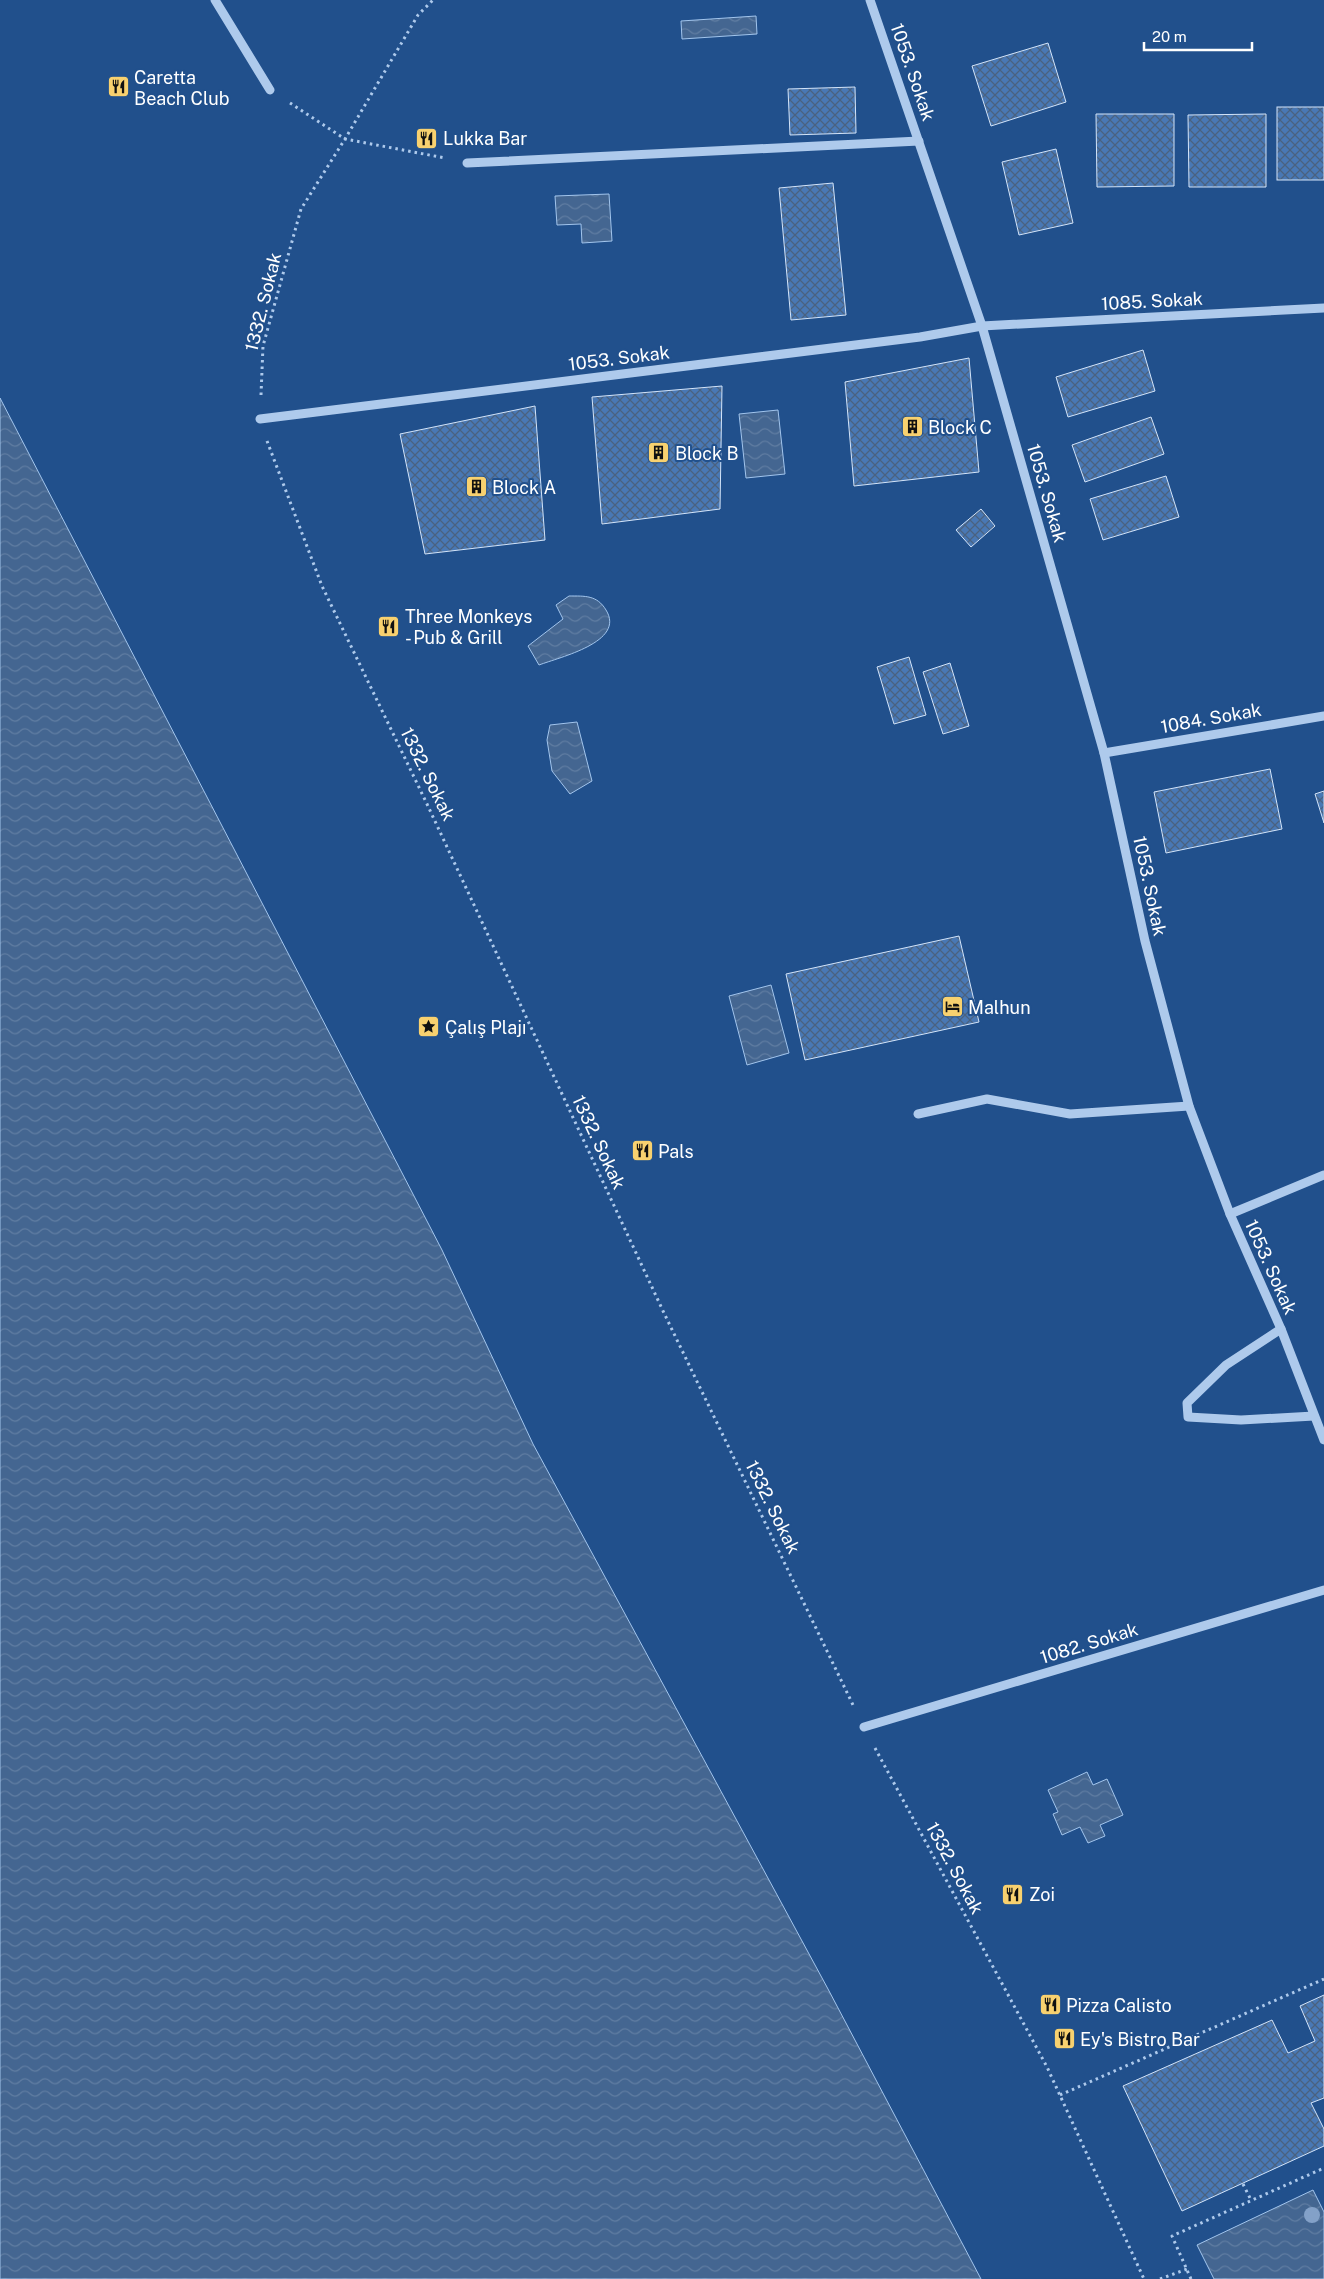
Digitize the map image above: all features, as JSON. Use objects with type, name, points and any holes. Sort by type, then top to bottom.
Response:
[{"type":"street","points":[[215,0],[270,90]]},
{"type":"street","name":"1053. Sokak","points":[[870,0],[920,140],[982,326],[1104,753],[1145,941],[1189,1106],[1230,1214],[1281,1329],[1324,1440]]},
{"type":"street","points":[[468,163],[920,140]]},
{"type":"street","name":"1085. Sokak","points":[[982,326],[1324,308]]},
{"type":"street","name":"1053. Sokak","points":[[260,419],[920,337],[982,326]]},
{"type":"street","name":"1084. Sokak","points":[[1104,753],[1324,716]]},
{"type":"street","points":[[918,1114],[987,1098],[1070,1114],[1189,1106]]},
{"type":"street","points":[[1230,1214],[1324,1174]]},
{"type":"street","points":[[1281,1329],[1226,1365],[1187,1403],[1188,1417],[1241,1420],[1314,1416]]},
{"type":"street","name":"1082. Sokak","points":[[864,1727],[1324,1590]]},
{"type":"path","name":"1332. Sokak","points":[[432,0],[418,14],[345,139],[301,208],[263,346],[260,419],[322,586],[431,813],[664,1313],[864,1727],[1060,2095],[1144,2279]]},
{"type":"path","points":[[270,90],[345,139],[468,163]]},
{"type":"path","points":[[1060,2095],[1324,1979]]},
{"type":"path","points":[[1192,2279],[1172,2236],[1324,2168]]},
{"type":"path","points":[[1243,2184],[1251,2200]]},
{"type":"path","points":[[1160,2279],[1187,2269]]},
{"type":"water","points":[[756,16],[757,34],[682,39],[681,21]]},
{"type":"water","points":[[609,194],[612,241],[582,243],[581,224],[557,225],[555,196]]},
{"type":"water","points":[[0,398],[442,1250],[533,1444],[828,1989],[981,2279],[0,2279]]},
{"type":"water","points":[[778,410],[785,474],[746,478],[739,414]]},
{"type":"water","points":[[569,596],[585,596],[599,601],[606,610],[610,621],[607,631],[599,639],[575,653],[539,665],[528,646],[563,619],[556,605]]},
{"type":"water","points":[[577,722],[592,781],[570,794],[552,771],[547,740],[550,725]]},
{"type":"water","points":[[771,985],[789,1053],[747,1065],[729,996]]},
{"type":"water","points":[[1087,1772],[1093,1785],[1107,1779],[1123,1815],[1100,1825],[1105,1836],[1088,1843],[1080,1827],[1062,1835],[1053,1814],[1058,1812],[1048,1790]]},
{"type":"water","points":[[1313,2190],[1324,2212],[1324,2279],[1214,2279],[1197,2245]]},
{"type":"building","points":[[1048,43],[1066,102],[991,126],[972,66]]},
{"type":"building","points":[[855,87],[856,133],[790,135],[788,89]]},
{"type":"building","points":[[1277,107],[1324,107],[1324,180],[1277,180]]},
{"type":"building","points":[[1096,114],[1174,114],[1174,186],[1097,187]]},
{"type":"building","points":[[1266,114],[1266,187],[1189,187],[1188,115]]},
{"type":"building","points":[[1056,149],[1073,223],[1019,235],[1002,162]]},
{"type":"building","points":[[833,183],[846,315],[791,320],[779,188]]},
{"type":"building","points":[[1143,350],[1155,391],[1068,417],[1056,377]]},
{"type":"building","name":"Block C","points":[[969,358],[979,472],[854,486],[845,382]]},
{"type":"building","name":"Block B","points":[[722,386],[720,509],[602,524],[592,397]]},
{"type":"building","name":"Block A","points":[[535,406],[545,540],[425,554],[400,434]]},
{"type":"building","points":[[1151,417],[1164,454],[1085,482],[1072,445]]},
{"type":"building","points":[[1166,476],[1179,517],[1103,540],[1090,499]]},
{"type":"building","points":[[981,509],[995,526],[971,547],[956,530]]},
{"type":"building","points":[[909,657],[926,715],[894,724],[877,667]]},
{"type":"building","points":[[950,663],[969,726],[943,734],[923,672]]},
{"type":"building","points":[[1270,769],[1282,829],[1166,853],[1154,792]]},
{"type":"building","points":[[1324,791],[1324,823],[1315,794]]},
{"type":"building","points":[[959,936],[979,1022],[805,1060],[786,974]]},
{"type":"building","points":[[1324,1995],[1324,2098],[1311,2103],[1324,2129],[1324,2146],[1182,2211],[1123,2086],[1272,2020],[1288,2053],[1315,2041],[1300,2006]]},
{"type":"place","name":"Caretta Beach Club","points":[[118,87]]},
{"type":"place","name":"Lukka Bar","points":[[427,138]]},
{"type":"place","name":"Block C","points":[[912,427]]},
{"type":"place","name":"Block B","points":[[659,453]]},
{"type":"place","name":"Block A","points":[[476,487]]},
{"type":"place","name":"Three Monkeys - Pub & Grill","points":[[389,626]]},
{"type":"place","name":"Malhun","points":[[952,1007]]},
{"type":"place","name":"Çalış Plajı","points":[[429,1027]]},
{"type":"place","name":"Pals","points":[[642,1151]]},
{"type":"place","name":"Zoi","points":[[1013,1894]]},
{"type":"place","name":"Pizza Calisto","points":[[1050,2005]]},
{"type":"place","name":"Ey's Bistro Bar","points":[[1064,2039]]}]
